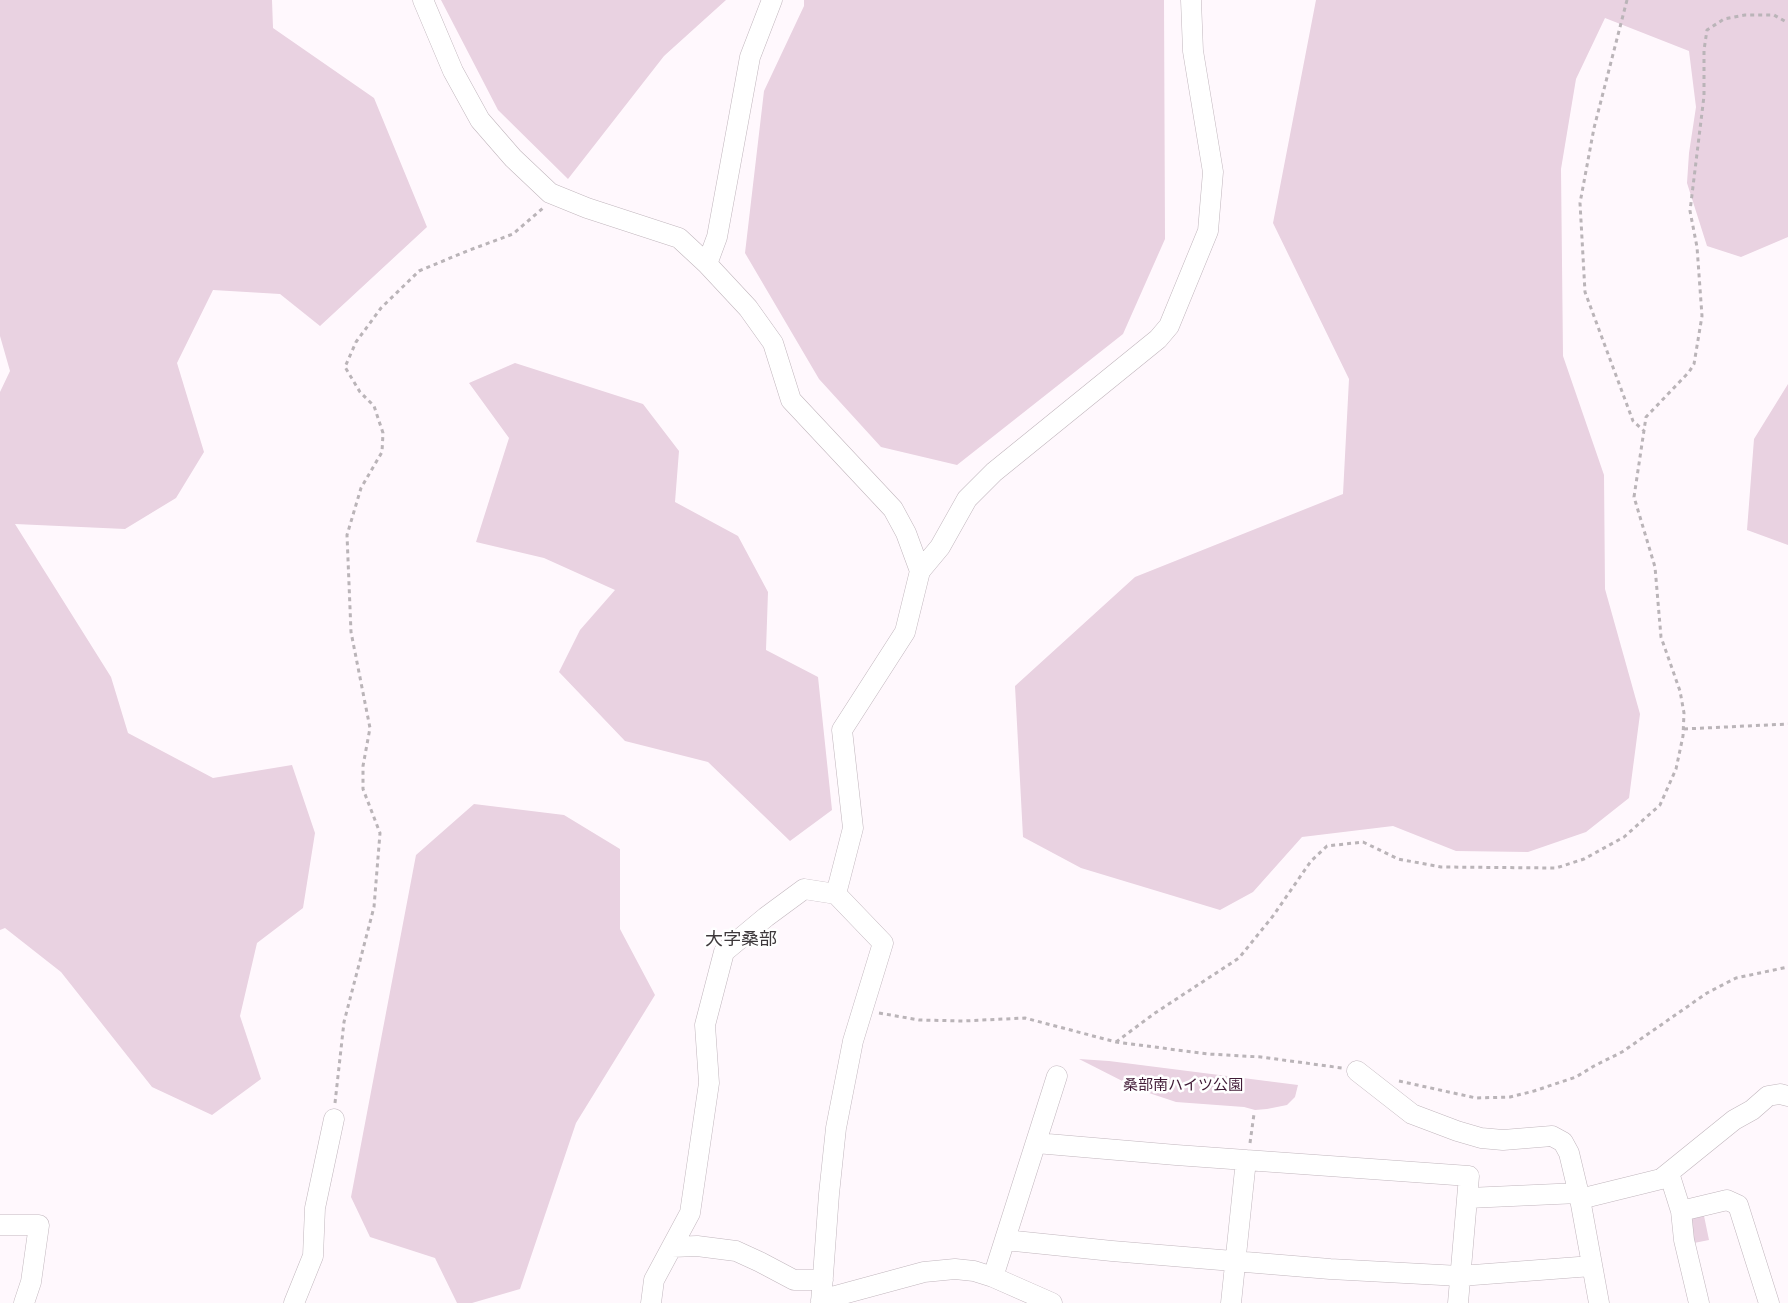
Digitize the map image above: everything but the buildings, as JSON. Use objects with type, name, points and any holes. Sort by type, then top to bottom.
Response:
[{"type":"street","points":[[423,0],[453,71],[480,120],[512,158],[557,196],[679,238],[707,264],[748,308],[773,343],[791,400],[893,509],[906,533],[920,571]]},
{"type":"street","points":[[707,264],[717,237],[750,57],[772,0]]},
{"type":"street","points":[[836,894],[853,828],[842,730],[905,632],[920,571],[940,547],[968,499],[994,472],[1158,339],[1168,326],[1208,231],[1213,172],[1193,51],[1191,0]]},
{"type":"street","points":[[650,1303],[654,1280],[690,1213],[709,1083],[705,1025],[724,952],[766,917],[804,889],[836,894],[883,943],[853,1040],[836,1128],[821,1302],[924,1272],[955,1269],[974,1271],[993,1277],[1052,1303]]},
{"type":"street","points":[[1357,1071],[1412,1114],[1457,1132],[1481,1138],[1503,1140],[1552,1136],[1563,1142],[1569,1153],[1579,1196],[1599,1303]]},
{"type":"street","points":[[993,1277],[1057,1076]]},
{"type":"street","points":[[1468,1198],[1579,1196],[1661,1179],[1734,1120],[1752,1110],[1768,1096],[1780,1094],[1788,1096]]},
{"type":"street","points":[[294,1303],[313,1256],[315,1208],[334,1119]]},
{"type":"street","points":[[1036,1143],[1469,1176],[1458,1303]]},
{"type":"street","points":[[1231,1303],[1248,1160]]},
{"type":"street","points":[[1669,1173],[1681,1211],[1684,1240],[1699,1303]]},
{"type":"street","points":[[1681,1211],[1727,1200],[1738,1205],[1769,1303]]},
{"type":"street","points":[[0,1225],[39,1225],[31,1282],[24,1303]]},
{"type":"street","points":[[1006,1240],[1112,1251],[1330,1269],[1460,1276],[1592,1266]]},
{"type":"street","points":[[672,1247],[697,1246],[736,1251],[794,1280],[823,1280]]},
{"type":"path","points":[[1627,0],[1594,128],[1580,203],[1585,292],[1633,421],[1644,431]]},
{"type":"path","points":[[1116,1042],[1155,1013],[1239,958],[1273,916],[1311,862],[1326,846],[1363,842],[1398,859],[1441,867],[1556,868],[1584,859],[1624,837],[1660,805],[1676,770],[1684,729],[1684,713],[1680,692],[1661,638],[1655,567],[1634,497],[1646,417],[1689,372],[1694,364],[1702,316],[1697,247],[1690,211],[1704,96],[1704,50],[1707,30],[1724,19],[1745,15],[1774,15],[1788,23]]},
{"type":"path","points":[[334,1119],[344,1022],[374,907],[380,833],[362,789],[363,766],[370,728],[352,632],[347,535],[361,488],[382,452],[383,433],[374,406],[360,392],[345,368],[356,342],[381,308],[419,272],[513,234],[557,196]]},
{"type":"path","points":[[1684,729],[1788,724]]},
{"type":"path","points":[[1394,1079],[1476,1098],[1510,1097],[1534,1091],[1576,1077],[1622,1052],[1708,993],[1736,978],[1788,967]]},
{"type":"path","points":[[861,1011],[919,1020],[1025,1018],[1116,1042],[1208,1054],[1261,1057],[1357,1071]]},
{"type":"path","points":[[1248,1160],[1254,1114]]},
{"type":"green space","points":[[0,0],[272,0],[273,28],[374,98],[427,227],[320,326],[280,294],[213,290],[177,363],[204,452],[176,498],[125,529],[15,524],[111,677],[128,733],[213,778],[292,765],[315,833],[303,908],[257,943],[240,1016],[261,1079],[212,1115],[152,1087],[61,972],[5,928],[0,930],[0,392],[10,371],[0,336]]},
{"type":"green space","points":[[441,0],[726,0],[664,56],[568,179],[498,110]]},
{"type":"green space","points":[[804,0],[1164,0],[1165,239],[1123,334],[957,465],[881,447],[819,379],[745,253],[764,91],[804,6]]},
{"type":"green space","points":[[1316,0],[1788,0],[1788,237],[1741,257],[1707,246],[1687,183],[1689,153],[1696,107],[1689,51],[1605,18],[1576,79],[1561,169],[1563,356],[1604,475],[1605,589],[1640,714],[1629,798],[1586,832],[1528,852],[1456,851],[1393,826],[1302,837],[1253,892],[1220,910],[1081,868],[1023,837],[1015,686],[1135,577],[1343,494],[1349,379],[1273,223]]},
{"type":"green space","points":[[515,363],[643,404],[679,451],[675,502],[738,536],[768,592],[766,650],[818,677],[832,810],[790,841],[708,762],[625,741],[559,672],[580,630],[615,590],[544,558],[476,542],[509,438],[469,383]]},
{"type":"green space","points":[[1788,384],[1788,545],[1747,530],[1754,439]]},
{"type":"green space","points":[[474,804],[564,815],[620,849],[620,929],[655,995],[576,1123],[520,1289],[472,1303],[457,1303],[435,1258],[370,1237],[351,1197],[416,855]]},
{"type":"green space","name":"桑部南ハイツ公園","points":[[1079,1059],[1109,1061],[1298,1085],[1295,1097],[1287,1105],[1267,1109],[1255,1110],[1244,1107],[1176,1102],[1140,1090]]},
{"type":"green space","points":[[1703,1211],[1709,1240],[1694,1243],[1689,1214]]},
{"type":"district","name":"大字桑部","points":[[741,940]]}]
